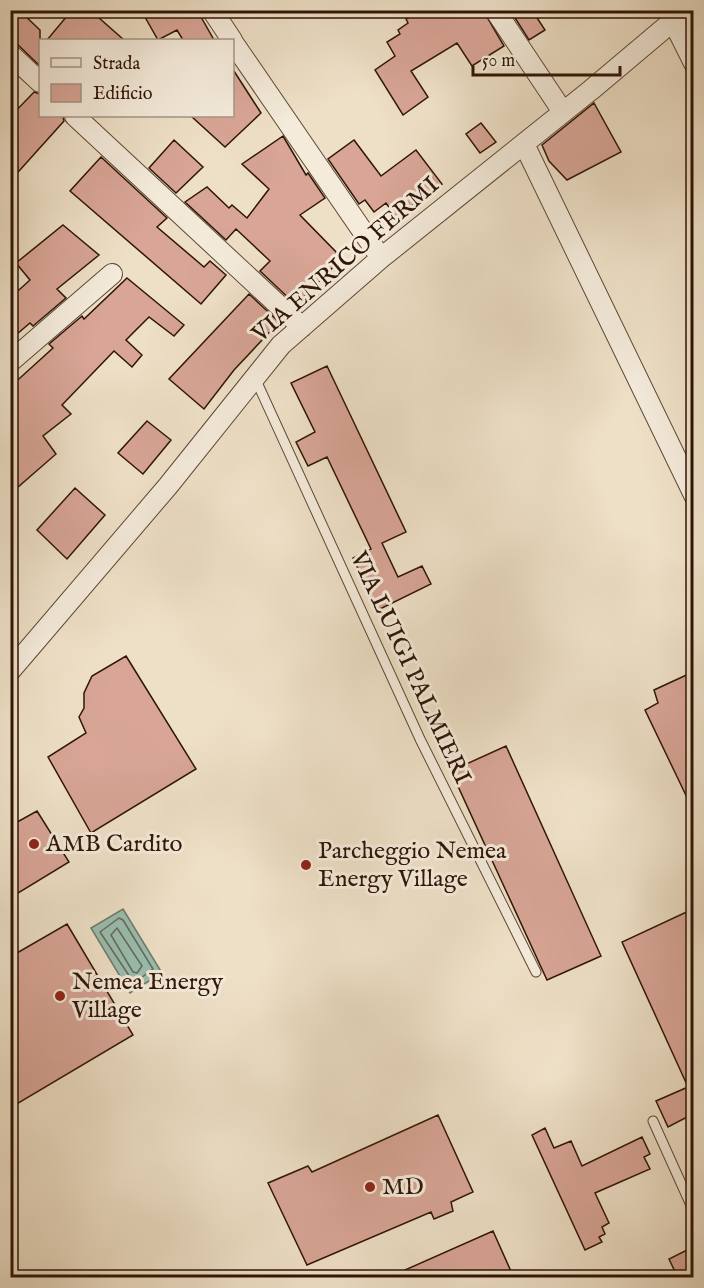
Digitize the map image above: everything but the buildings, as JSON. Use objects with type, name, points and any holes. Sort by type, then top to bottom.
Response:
[{"type":"street","points":[[212,10],[231,39]]},
{"type":"street","points":[[495,10],[564,112]]},
{"type":"street","points":[[680,16],[693,63]]},
{"type":"street","name":"VIA ENRICO FERMI","points":[[10,671],[168,486],[281,345],[381,258],[680,16]]},
{"type":"street","points":[[234,44],[381,258]]},
{"type":"street","points":[[10,54],[39,81]]},
{"type":"street","points":[[76,117],[302,327]]},
{"type":"street","points":[[524,144],[693,495]]},
{"type":"street","points":[[10,362],[112,274]]},
{"type":"lane","name":"VIA LUIGI PALMIERI","points":[[255,378],[420,739],[536,972]]},
{"type":"lane","points":[[652,1121],[693,1212]]},
{"type":"water","points":[[123,909],[162,973],[130,993],[91,928]]},
{"type":"place","name":"AMB Cardito","points":[[34,844]]},
{"type":"place","name":"Parcheggio Nemea Energy Village","points":[[306,865]]},
{"type":"place","name":"Nemea Energy Village","points":[[60,996]]},
{"type":"place","name":"MD","points":[[370,1187]]}]
